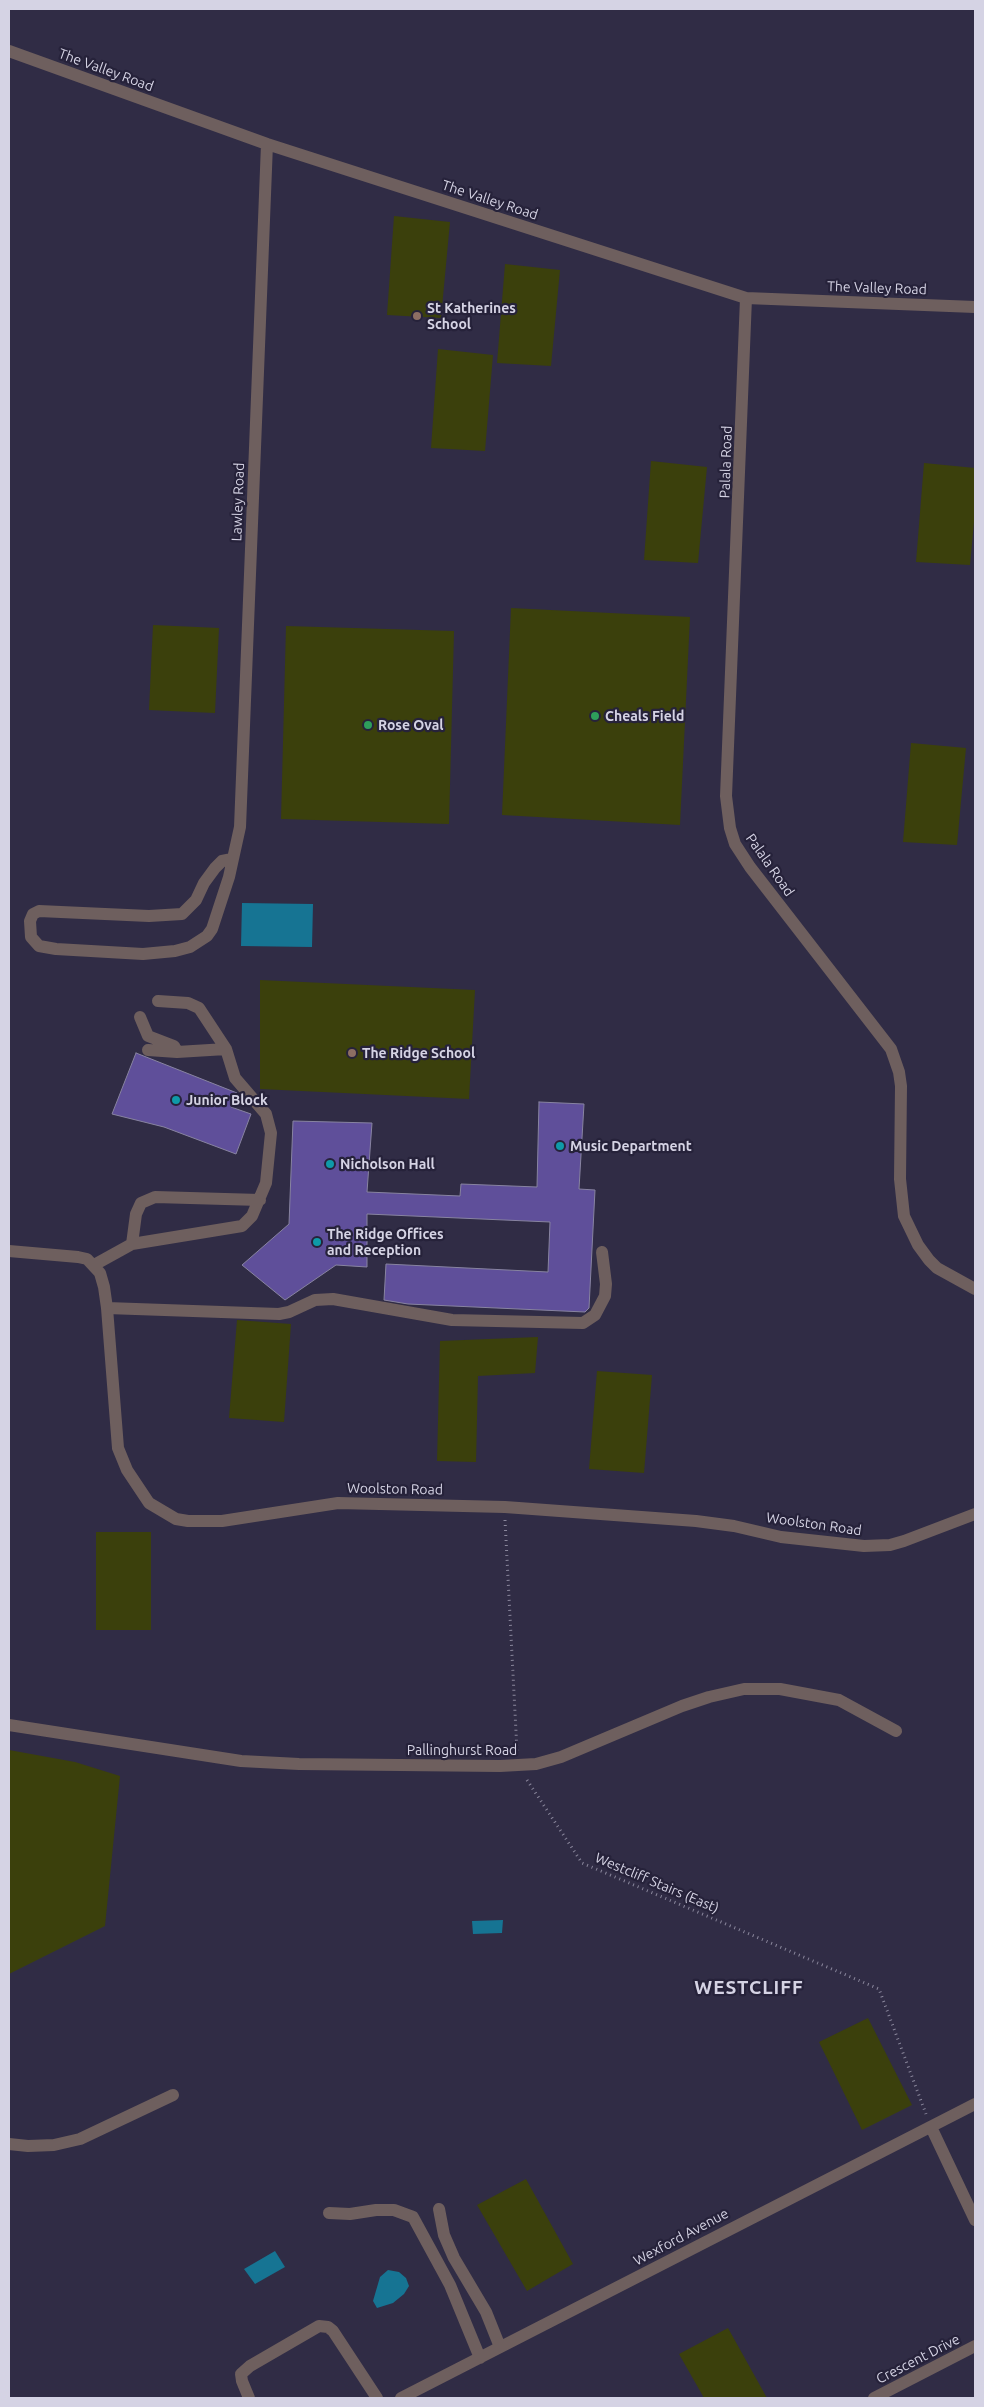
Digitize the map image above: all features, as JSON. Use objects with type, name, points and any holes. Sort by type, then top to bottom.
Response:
[{"type":"street","name":"The Valley Road","points":[[9,51],[267,144],[746,298],[975,307]]},
{"type":"street","name":"Lawley Road","points":[[232,859],[222,862],[215,868],[204,883],[196,900],[182,914],[149,916],[39,911],[33,914],[30,921],[31,937],[39,946],[56,949],[143,954],[175,951],[190,946],[207,936],[212,929],[232,869],[232,859],[240,826],[267,144]]},
{"type":"street","name":"Palala Road","points":[[746,298],[726,796],[730,828],[735,844],[750,867],[892,1049],[901,1086],[900,1179],[904,1216],[918,1244],[929,1260],[937,1268],[975,1289]]},
{"type":"street","points":[[9,1251],[78,1257],[87,1259],[94,1265],[132,1244],[242,1226],[252,1216],[266,1183],[270,1125],[266,1114],[235,1078],[226,1049],[204,1015],[194,1005],[158,1001]]},
{"type":"street","points":[[140,1017],[148,1036],[174,1046],[177,1052]]},
{"type":"street","points":[[148,1050],[177,1052],[226,1049]]},
{"type":"street","points":[[132,1244],[136,1214],[141,1203],[155,1197],[260,1200]]},
{"type":"street","points":[[106,1308],[279,1314],[289,1312],[315,1300],[333,1299],[452,1320],[583,1323],[595,1315],[605,1296],[606,1284],[602,1252]]},
{"type":"street","name":"Woolston Road","points":[[94,1265],[104,1287],[118,1448],[136,1485],[149,1503],[176,1519],[205,1522],[338,1503],[505,1507],[696,1521],[734,1526],[781,1538],[864,1546],[890,1545],[904,1541],[975,1514]]},
{"type":"street","name":"Pallinghurst Road","points":[[9,1725],[241,1761],[309,1764],[517,1765],[536,1764],[561,1757],[682,1706],[744,1689],[780,1689],[840,1700],[896,1732]]},
{"type":"street","points":[[9,2144],[28,2146],[54,2145],[80,2139],[173,2095]]},
{"type":"street","name":"Wexford Avenue","points":[[401,2398],[975,2104]]},
{"type":"street","points":[[931,2127],[975,2220]]},
{"type":"street","points":[[439,2209],[444,2235],[454,2258],[486,2312],[500,2348]]},
{"type":"street","points":[[329,2213],[350,2214],[376,2210],[394,2210],[413,2217],[450,2285],[480,2358]]},
{"type":"street","points":[[249,2398],[241,2374],[250,2366],[319,2326],[328,2327],[333,2331],[377,2398]]},
{"type":"street","name":"Crescent Drive","points":[[874,2398],[975,2346]]},
{"type":"path","points":[[505,1507],[517,1765]]},
{"type":"path","name":"Westcliff Stairs (East)","points":[[517,1765],[582,1864],[879,1990],[931,2127]]},
{"type":"green space","points":[[394,216],[450,222],[441,318],[387,315]]},
{"type":"green space","points":[[505,264],[560,270],[551,366],[497,363]]},
{"type":"green space","points":[[438,349],[493,355],[485,451],[431,448]]},
{"type":"green space","points":[[651,461],[707,467],[698,563],[644,560]]},
{"type":"green space","points":[[924,463],[975,468],[975,511],[970,565],[916,562]]},
{"type":"green space","name":"Cheals Field","points":[[511,608],[690,617],[680,825],[502,815]]},
{"type":"green space","points":[[153,625],[219,628],[215,713],[149,710]]},
{"type":"green space","name":"Rose Oval","points":[[286,626],[454,631],[449,824],[281,819]]},
{"type":"green space","points":[[911,743],[966,748],[957,845],[903,842]]},
{"type":"green space","points":[[260,980],[475,990],[469,1099],[260,1089]]},
{"type":"green space","points":[[237,1320],[291,1324],[284,1422],[229,1418]]},
{"type":"green space","points":[[538,1337],[535,1373],[478,1376],[476,1462],[437,1461],[440,1341]]},
{"type":"green space","points":[[597,1371],[652,1375],[644,1473],[589,1469]]},
{"type":"green space","points":[[96,1532],[151,1532],[151,1630],[96,1630]]},
{"type":"green space","points":[[9,1750],[75,1762],[120,1776],[105,1926],[9,1974]]},
{"type":"green space","points":[[868,2018],[912,2105],[862,2130],[819,2042]]},
{"type":"green space","points":[[526,2179],[573,2264],[527,2291],[477,2205]]},
{"type":"green space","points":[[728,2328],[767,2398],[704,2398],[679,2354]]},
{"type":"water","points":[[242,903],[313,904],[312,947],[241,946]]},
{"type":"water","points":[[503,1920],[502,1933],[473,1934],[472,1921]]},
{"type":"water","points":[[275,2251],[285,2267],[255,2284],[244,2269]]},
{"type":"water","points":[[388,2270],[399,2272],[406,2278],[409,2286],[404,2294],[393,2303],[377,2308],[373,2301],[380,2277]]},
{"type":"building","name":"Junior Block","points":[[136,1053],[237,1093],[231,1107],[251,1114],[236,1154],[164,1127],[112,1114]]},
{"type":"building","points":[[539,1102],[584,1104],[579,1189],[595,1190],[589,1308],[585,1312],[408,1304],[384,1300],[386,1264],[548,1272],[550,1222],[367,1214],[367,1267],[336,1265],[285,1300],[242,1265],[289,1224],[293,1121],[372,1123],[367,1192],[460,1196],[461,1184],[537,1187]]},
{"type":"place","name":"St Katherines School","points":[[417,316]]},
{"type":"place","name":"Cheals Field","points":[[595,716]]},
{"type":"place","name":"Rose Oval","points":[[368,725]]},
{"type":"place","name":"The Ridge School","points":[[352,1053]]},
{"type":"place","name":"Junior Block","points":[[176,1100]]},
{"type":"place","name":"Music Department","points":[[560,1146]]},
{"type":"place","name":"Nicholson Hall","points":[[330,1164]]},
{"type":"place","name":"The Ridge Offices and Reception","points":[[317,1242]]},
{"type":"district","name":"WESTCLIFF","points":[[749,1988]]}]
